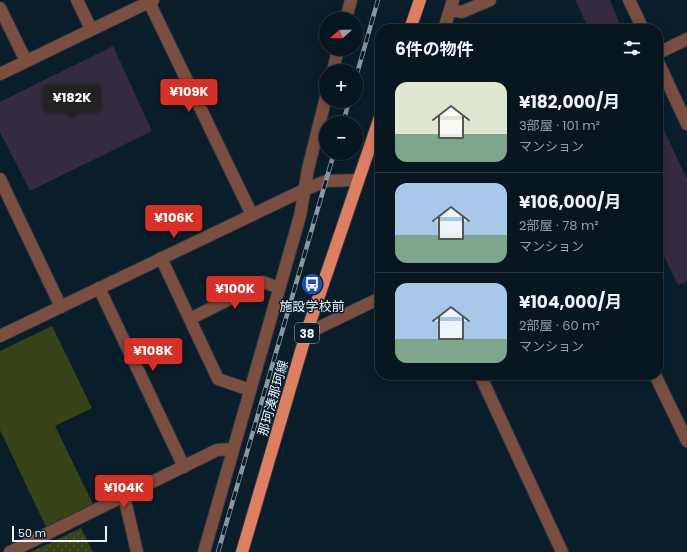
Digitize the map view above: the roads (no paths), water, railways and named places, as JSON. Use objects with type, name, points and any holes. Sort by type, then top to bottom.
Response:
[{"type":"main road","points":[[412,24],[420,0]]},
{"type":"main road","name":"那珂湊那珂線","points":[[242,552],[306,334],[375,131]]},
{"type":"street","points":[[77,0],[91,29]]},
{"type":"street","points":[[348,12],[351,0]]},
{"type":"street","points":[[446,24],[452,5],[462,12],[490,0]]},
{"type":"street","points":[[629,0],[641,24]]},
{"type":"street","points":[[0,74],[150,1],[252,215]]},
{"type":"street","points":[[0,8],[26,61]]},
{"type":"street","points":[[663,51],[687,39]]},
{"type":"street","points":[[663,73],[687,124]]},
{"type":"street","points":[[204,552],[300,216],[308,169],[323,108]]},
{"type":"street","points":[[0,179],[61,307]]},
{"type":"street","points":[[0,336],[304,190],[326,181],[358,180]]},
{"type":"street","points":[[161,258],[218,379],[250,390]]},
{"type":"street","points":[[190,320],[263,282],[279,288]]},
{"type":"street","points":[[99,288],[184,467]]},
{"type":"street","points":[[306,334],[375,300]]},
{"type":"street","points":[[482,380],[562,552]]},
{"type":"street","points":[[657,380],[687,441]]},
{"type":"street","points":[[10,552],[217,450],[233,449]]},
{"type":"street","points":[[124,496],[137,552]]},
{"type":"railway","points":[[360,64],[378,0]]},
{"type":"railway","points":[[345,116],[347,108]]},
{"type":"railway","points":[[218,552],[332,160]]},
{"type":"place","name":"施設学校前","points":[[312,284]]}]
